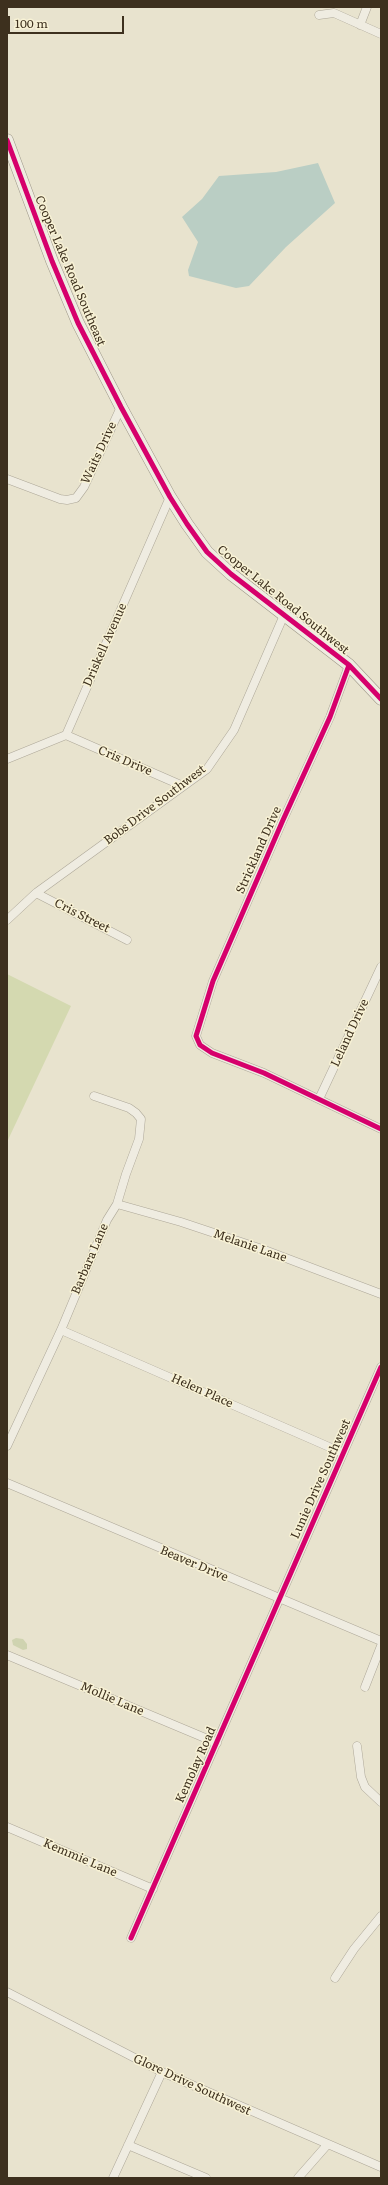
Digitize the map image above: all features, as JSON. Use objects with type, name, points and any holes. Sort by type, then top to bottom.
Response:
[{"type":"street","points":[[360,25],[367,7]]},
{"type":"street","points":[[319,15],[334,13],[381,34]]},
{"type":"street","name":"Cooper Lake Road Southeast","points":[[7,140],[33,212],[72,309],[121,407]]},
{"type":"street","name":"Waits Drive","points":[[7,479],[60,499],[67,500],[76,498],[84,487],[121,407]]},
{"type":"street","name":"Cooper Lake Road Southwest","points":[[121,407],[170,497],[207,552],[231,574],[349,665],[381,699]]},
{"type":"street","name":"Driskell Avenue","points":[[66,735],[170,497]]},
{"type":"street","name":"Bobs Drive Southwest","points":[[7,920],[36,893],[207,769],[234,730],[284,615]]},
{"type":"street","name":"Strickland Drive","points":[[319,1099],[264,1073],[212,1053],[200,1044],[196,1036],[213,981],[283,820],[330,717],[349,665]]},
{"type":"street","points":[[7,759],[66,735]]},
{"type":"street","name":"Cris Drive","points":[[66,735],[184,786]]},
{"type":"street","name":"Cris Street","points":[[36,893],[127,940]]},
{"type":"street","name":"Leland Drive","points":[[319,1099],[381,967]]},
{"type":"street","name":"Barbara Lane","points":[[7,1446],[61,1330],[107,1220],[117,1204],[126,1174],[139,1140],[141,1119],[129,1108],[94,1096]]},
{"type":"street","points":[[319,1099],[381,1129]]},
{"type":"street","name":"Melanie Lane","points":[[117,1204],[181,1222],[262,1249],[381,1294]]},
{"type":"street","name":"Helen Place","points":[[61,1330],[343,1453]]},
{"type":"street","name":"Lunie Drive Southwest","points":[[280,1599],[381,1367]]},
{"type":"street","name":"Beaver Drive","points":[[7,1484],[381,1642]]},
{"type":"street","name":"Kemolay Road","points":[[131,1938],[280,1599]]},
{"type":"street","points":[[365,1687],[381,1646]]},
{"type":"street","name":"Mollie Lane","points":[[7,1655],[217,1743]]},
{"type":"street","points":[[357,1746],[361,1777],[365,1787],[381,1802]]},
{"type":"street","name":"Kemmie Lane","points":[[7,1827],[153,1889]]},
{"type":"street","points":[[336,1978],[354,1949],[381,1916]]},
{"type":"street","name":"Glore Drive Southwest","points":[[7,1992],[162,2072],[327,2145],[381,2167]]},
{"type":"street","points":[[113,2178],[162,2072]]},
{"type":"street","points":[[128,2145],[206,2178]]},
{"type":"street","points":[[298,2178],[327,2145]]},
{"type":"green space","points":[[7,974],[71,1006],[7,1142]]},
{"type":"green space","points":[[16,1638],[23,1639],[27,1644],[27,1649],[23,1650],[13,1645],[12,1640]]},
{"type":"shaded area","points":[[318,163],[335,203],[286,247],[249,286],[236,288],[189,276],[188,270],[198,242],[182,217],[202,199],[219,176],[276,172]]},
{"type":"cycle path","points":[[7,140],[52,261],[78,323],[121,407],[170,497],[187,524],[207,552],[231,574],[349,665],[381,699]]},
{"type":"cycle path","points":[[349,665],[330,717],[283,820],[213,981],[196,1036],[200,1045],[212,1053],[264,1073],[381,1129]]},
{"type":"cycle path","points":[[131,1938],[381,1367]]}]
